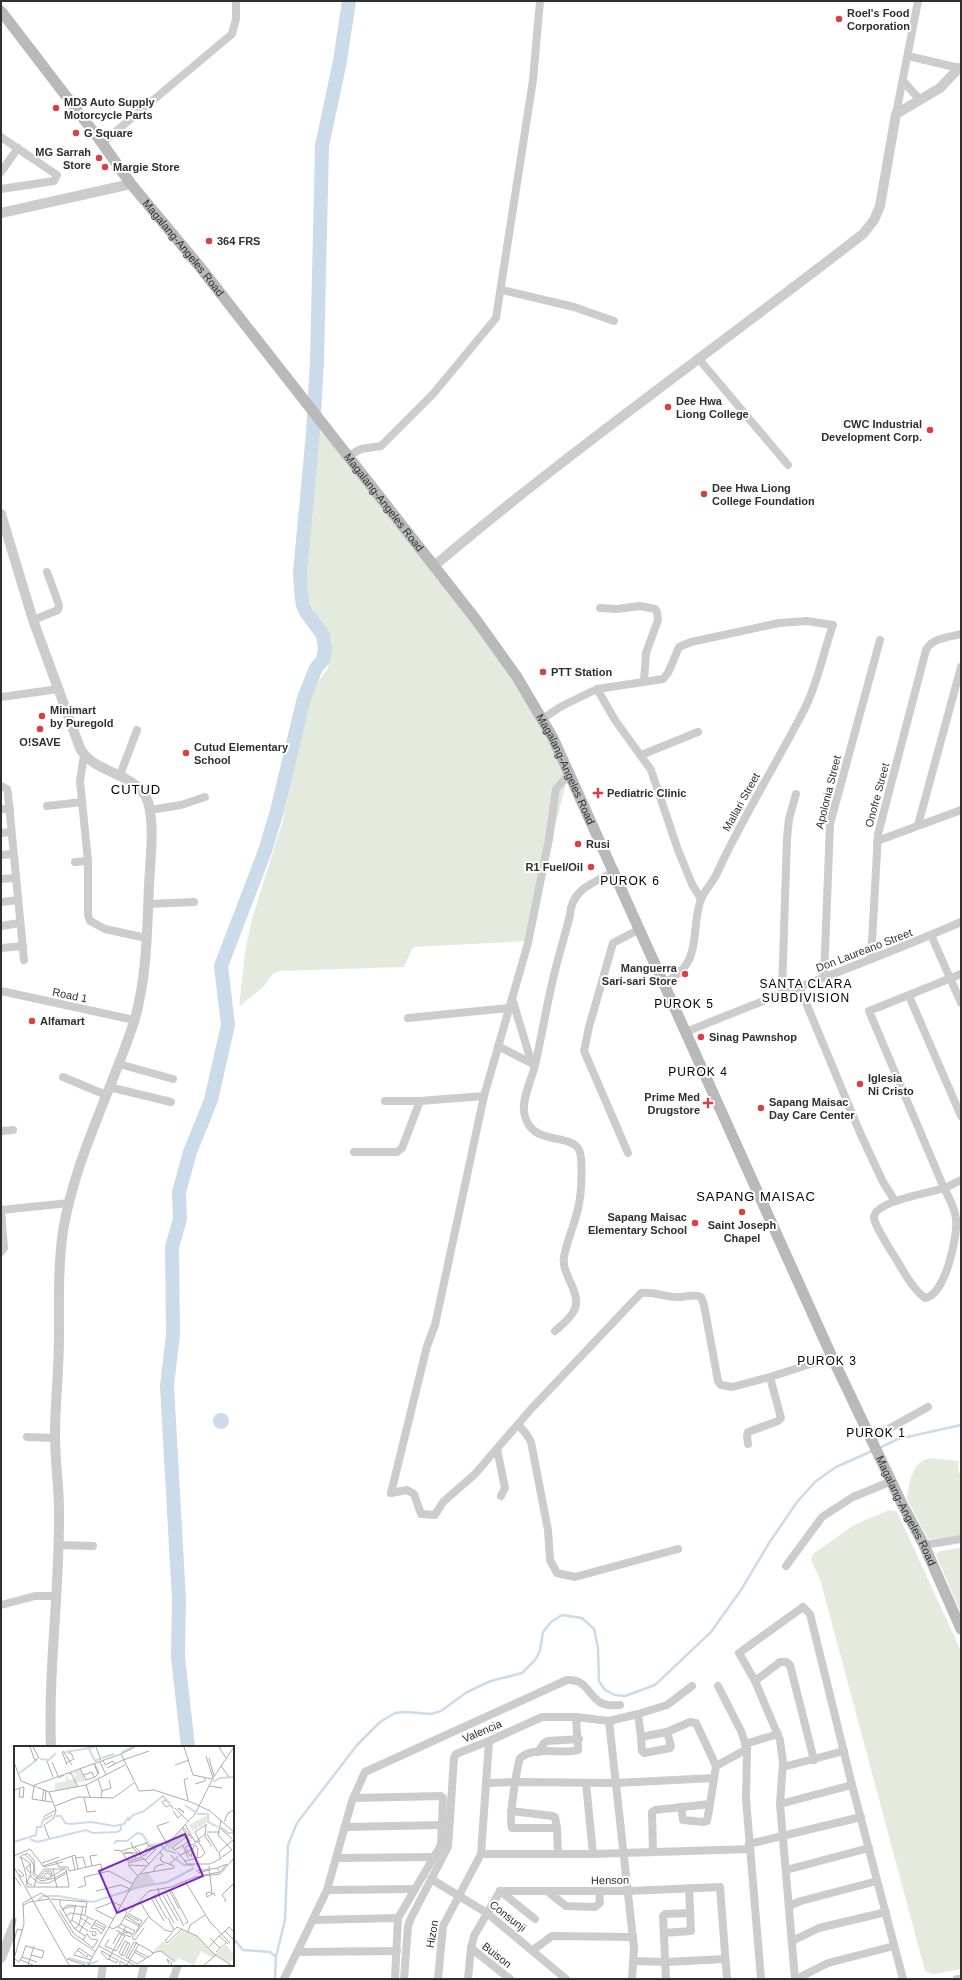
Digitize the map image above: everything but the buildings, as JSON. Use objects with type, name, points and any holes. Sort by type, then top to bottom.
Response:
[{"type":"main road","name":"Magalang-Angeles Road","points":[[1,11],[130,182],[200,266],[482,628],[517,678],[542,719],[615,872],[832,1357],[924,1545],[961,1628]]},
{"type":"street","points":[[102,143],[232,34],[236,19],[236,1]]},
{"type":"street","points":[[348,456],[361,449],[381,446],[433,394],[496,318],[502,290],[533,80],[540,1]]},
{"type":"street","points":[[434,566],[479,528],[698,358],[752,320],[863,234],[874,220],[880,206],[918,1]]},
{"type":"street","points":[[908,56],[960,68]]},
{"type":"street","points":[[896,114],[940,88],[960,68]]},
{"type":"street","points":[[903,81],[920,100]]},
{"type":"street","points":[[1,137],[57,175],[57,179],[54,181],[1,189]]},
{"type":"street","points":[[1,172],[18,148]]},
{"type":"street","points":[[1,208],[130,182]]},
{"type":"street","points":[[1,213],[130,182]]},
{"type":"street","points":[[502,290],[574,307],[614,321]]},
{"type":"street","points":[[698,358],[788,465]]},
{"type":"street","points":[[1,514],[5,542],[77,742],[84,755],[91,762],[120,775],[145,795],[150,810],[151,855],[143,981],[134,1020],[119,1064],[81,1163],[69,1203],[64,1229],[59,1272],[59,1350],[55,1438],[59,1510],[57,1596],[50,1675],[51,1746]]},
{"type":"street","points":[[33,620],[55,612],[58,608],[47,572]]},
{"type":"street","points":[[542,719],[562,706],[597,689],[644,681],[646,653],[658,620],[657,612],[655,609],[640,606],[617,609],[600,608]]},
{"type":"street","name":"Mallari Street","points":[[644,681],[665,677],[679,647],[691,642],[779,623],[807,621],[833,625],[814,688],[806,707],[758,792],[718,871],[701,899],[691,958],[674,978],[664,983]]},
{"type":"street","name":"Onofre Street","points":[[871,959],[877,841],[926,650],[931,643],[961,634]]},
{"type":"street","name":"Apolonia Street","points":[[824,977],[830,824],[880,640]]},
{"type":"street","points":[[918,825],[961,667]]},
{"type":"street","points":[[1,697],[59,689]]},
{"type":"street","points":[[597,689],[615,720],[641,755],[652,773],[678,850],[692,884],[701,899]]},
{"type":"street","points":[[120,775],[136,730]]},
{"type":"street","points":[[641,755],[698,732]]},
{"type":"street","points":[[84,755],[80,772],[88,861],[88,915],[90,921],[105,929],[146,938]]},
{"type":"street","points":[[569,774],[556,789],[549,839],[528,942],[484,1096],[435,1325],[427,1346],[391,1493],[407,1490],[414,1494],[421,1514],[435,1515],[443,1502],[475,1474],[518,1424],[641,1293],[651,1292],[674,1297],[696,1294],[701,1297],[704,1305],[718,1381],[721,1385],[732,1387],[770,1377],[832,1357]]},
{"type":"street","points":[[1,786],[8,791],[24,960]]},
{"type":"street","points":[[782,992],[787,838],[789,819],[796,794]]},
{"type":"street","points":[[150,810],[181,805],[205,798]]},
{"type":"street","points":[[47,806],[82,802]]},
{"type":"street","points":[[1,809],[10,808]]},
{"type":"street","points":[[877,841],[961,810]]},
{"type":"street","points":[[1,833],[11,832]]},
{"type":"street","points":[[1,855],[13,854]]},
{"type":"street","points":[[75,862],[88,861]]},
{"type":"street","points":[[555,1331],[569,1319],[575,1309],[575,1298],[562,1265],[579,1204],[582,1156],[578,1148],[570,1141],[542,1136],[529,1125],[524,1112],[533,1063],[570,915],[570,904],[581,890],[615,872]]},
{"type":"street","points":[[1,879],[16,878]]},
{"type":"street","points":[[1,902],[18,900]]},
{"type":"street","points":[[148,904],[194,902]]},
{"type":"street","name":"Don Laureano Street","points":[[686,1032],[782,992],[871,959],[961,922]]},
{"type":"street","points":[[1,926],[20,923]]},
{"type":"street","points":[[628,1153],[584,1051],[589,1027],[613,943],[640,928]]},
{"type":"street","points":[[931,935],[961,1003]]},
{"type":"street","points":[[1,948],[23,946]]},
{"type":"street","points":[[961,974],[950,977],[909,996],[870,1011],[944,1188],[955,1212],[956,1237],[941,1286],[937,1292],[928,1298],[921,1295],[911,1282],[886,1243],[874,1219],[875,1213],[879,1209],[895,1201],[944,1188],[961,1180]]},
{"type":"street","points":[[799,986],[861,1136],[883,1182],[895,1201]]},
{"type":"street","name":"Road 1","points":[[1,991],[134,1020]]},
{"type":"street","points":[[909,996],[961,1116]]},
{"type":"street","points":[[512,998],[533,1063]]},
{"type":"street","points":[[408,1018],[509,1008]]},
{"type":"street","points":[[498,1046],[533,1063]]},
{"type":"street","points":[[119,1064],[173,1078]]},
{"type":"street","points":[[63,1077],[108,1091],[171,1102]]},
{"type":"street","points":[[384,1101],[420,1101],[484,1096]]},
{"type":"street","points":[[354,1152],[398,1152],[402,1148],[420,1101]]},
{"type":"street","points":[[1,1131],[13,1130]]},
{"type":"street","points":[[1,1252],[4,1248],[1,1210],[69,1203]]},
{"type":"street","points":[[748,1444],[748,1432],[778,1421],[780,1418],[770,1377]]},
{"type":"street","points":[[873,1439],[928,1407]]},
{"type":"street","points":[[518,1424],[531,1442],[548,1530],[550,1560],[557,1574],[575,1577],[678,1550]]},
{"type":"street","points":[[26,1437],[55,1438]]},
{"type":"street","points":[[497,1449],[505,1488],[500,1496]]},
{"type":"street","points":[[786,1566],[822,1517],[853,1497],[892,1480]]},
{"type":"street","points":[[924,1545],[961,1539]]},
{"type":"street","points":[[58,1545],[93,1546]]},
{"type":"street","points":[[1,1605],[35,1596],[57,1596]]},
{"type":"street","points":[[894,1946],[828,1963],[796,1979],[780,1804],[783,1767],[780,1740],[756,1681],[739,1653],[802,1607],[810,1614],[852,1785],[904,1979]]},
{"type":"street","points":[[756,1681],[780,1662],[786,1662],[790,1665],[814,1760]]},
{"type":"street","points":[[284,1979],[314,1920],[327,1890],[354,1798],[365,1772],[567,1680],[580,1682],[600,1704],[606,1706],[620,1705]]},
{"type":"street","name":"Valencia","points":[[404,1979],[408,1926],[448,1847],[454,1755],[542,1717],[576,1717],[609,1721],[667,1705],[692,1686]]},
{"type":"street","points":[[718,1686],[741,1731],[746,1747],[746,1799],[749,1847],[761,1979]]},
{"type":"street","points":[[638,1714],[644,1752],[670,1748],[671,1746],[667,1732]]},
{"type":"street","points":[[557,1828],[512,1828],[512,1811],[520,1758],[525,1754],[538,1752],[577,1751],[580,1748],[576,1717]]},
{"type":"street","points":[[609,1721],[629,1891],[634,1961],[632,1979]]},
{"type":"street","points":[[641,1737],[667,1732],[690,1722],[696,1723],[716,1766],[707,1820],[704,1822],[683,1820],[681,1807]]},
{"type":"street","points":[[716,1766],[746,1747],[778,1734]]},
{"type":"street","points":[[538,1752],[544,1742],[579,1739]]},
{"type":"street","points":[[488,1741],[481,1854],[593,1854],[749,1847],[861,1817]]},
{"type":"street","points":[[783,1767],[844,1751]]},
{"type":"street","points":[[486,1783],[616,1783],[714,1778]]},
{"type":"street","points":[[586,1783],[593,1854]]},
{"type":"street","points":[[780,1804],[852,1785]]},
{"type":"street","points":[[354,1798],[441,1796],[443,1798],[441,1845],[398,1918],[395,1979]]},
{"type":"street","points":[[653,1852],[652,1812],[655,1810],[710,1804]]},
{"type":"street","points":[[512,1811],[555,1817],[558,1854]]},
{"type":"street","points":[[346,1827],[442,1825]]},
{"type":"street","points":[[786,1870],[869,1848]]},
{"type":"street","name":"Hizon","points":[[438,1979],[443,1926],[481,1854]]},
{"type":"street","points":[[337,1858],[434,1857]]},
{"type":"street","name":"Consunji","points":[[431,1879],[487,1913],[566,1979]]},
{"type":"street","points":[[789,1906],[801,1901],[877,1881]]},
{"type":"street","points":[[664,1934],[691,1931],[689,1888]]},
{"type":"street","name":"Henson","points":[[500,1891],[599,1892],[720,1888],[725,1959]]},
{"type":"street","points":[[327,1890],[415,1889]]},
{"type":"street","points":[[468,1979],[471,1948],[474,1936],[500,1891],[535,1919]]},
{"type":"street","points":[[547,1891],[566,1906],[595,1907],[600,1903],[599,1892]]},
{"type":"street","points":[[792,1941],[819,1928],[886,1912]]},
{"type":"street","points":[[666,1979],[663,1916],[665,1914],[690,1913]]},
{"type":"street","points":[[314,1920],[398,1918]]},
{"type":"street","points":[[1,1958],[14,1926]]},
{"type":"street","points":[[533,1950],[552,1936],[633,1938]]},
{"type":"street","name":"Buison","points":[[471,1948],[510,1979]]},
{"type":"street","points":[[298,1952],[397,1951]]},
{"type":"street","points":[[634,1961],[666,1962],[725,1959],[727,1979]]},
{"type":"street","points":[[101,1979],[103,1966]]},
{"type":"street","points":[[141,1979],[144,1966]]},
{"type":"street","points":[[173,1979],[178,1966]]},
{"type":"street","points":[[956,1979],[961,1979]]},
{"type":"shaded area","points":[[321,427],[518,682],[568,775],[527,941],[415,947],[412,949],[404,967],[280,971],[273,974],[264,986],[239,1007],[245,952],[252,919],[283,820],[306,706],[311,692],[328,668],[332,646],[326,631],[316,616],[307,595],[304,578],[305,551]]},
{"type":"shaded area","points":[[930,1458],[959,1461],[958,1467],[961,1479],[961,1536],[928,1539],[907,1499],[912,1474],[915,1468],[924,1460]]},
{"type":"shaded area","points":[[889,1510],[896,1511],[899,1516],[961,1651],[961,1969],[933,1974],[925,1971],[820,1579],[811,1560],[813,1554],[854,1525]]},
{"type":"shaded area","points":[[961,1548],[961,1613],[936,1555],[940,1551]]},
{"type":"water","points":[[221,1413],[227,1415],[229,1421],[227,1427],[221,1429],[215,1427],[213,1421],[215,1415]]},
{"type":"waterway","points":[[188,1746],[178,1657],[179,1600],[167,1386],[173,1334],[172,1247],[180,1219],[179,1192],[190,1152],[211,1100],[228,1025],[221,966],[265,851],[277,811],[304,698],[316,668],[323,660],[325,649],[323,635],[306,612],[303,605],[300,573],[313,433],[317,361],[322,146],[340,61],[349,1]]},
{"type":"waterway","points":[[879,1448],[898,1439],[961,1425]]},
{"type":"waterway","points":[[276,1957],[285,1920],[288,1845],[297,1823],[357,1745],[380,1722],[395,1713],[406,1712],[431,1714],[441,1711],[467,1692],[491,1681],[522,1673],[535,1660],[540,1651],[543,1632],[551,1622],[562,1615],[582,1618],[594,1629],[598,1648],[599,1681],[605,1690],[615,1695],[625,1696],[655,1685],[711,1632],[741,1590],[769,1543],[797,1502],[816,1481],[836,1467],[872,1451]]},
{"type":"waterway","points":[[234,1939],[243,1950],[270,1952],[276,1957],[275,1979]]},
{"type":"place","name":"Roel's Food Corporation","points":[[839,19]]},
{"type":"place","name":"MD3 Auto Supply Motorcycle Parts","points":[[56,108]]},
{"type":"place","name":"G Square","points":[[76,133]]},
{"type":"place","name":"MG Sarrah Store","points":[[99,158]]},
{"type":"place","name":"Margie Store","points":[[105,167]]},
{"type":"place","name":"364 FRS","points":[[209,241]]},
{"type":"place","name":"Dee Hwa Liong College","points":[[668,407]]},
{"type":"place","name":"CWC Industrial Development Corp.","points":[[930,430]]},
{"type":"place","name":"Dee Hwa Liong College Foundation","points":[[704,494]]},
{"type":"place","name":"PTT Station","points":[[543,672]]},
{"type":"place","name":"Minimart by Puregold","points":[[42,716]]},
{"type":"place","name":"O!SAVE","points":[[40,729]]},
{"type":"place","name":"Cutud Elementary School","points":[[186,753]]},
{"type":"place","name":"Pediatric Clinic","points":[[598,793]]},
{"type":"place","name":"Rusi","points":[[578,844]]},
{"type":"place","name":"R1 Fuel/Oil","points":[[591,867]]},
{"type":"place","name":"Manguerra Sari-sari Store","points":[[685,974]]},
{"type":"place","name":"Alfamart","points":[[32,1021]]},
{"type":"place","name":"Sinag Pawnshop","points":[[701,1037]]},
{"type":"place","name":"Iglesia Ni Cristo","points":[[860,1084]]},
{"type":"place","name":"Prime Med Drugstore","points":[[708,1103]]},
{"type":"place","name":"Sapang Maisac Day Care Center","points":[[761,1108]]},
{"type":"place","name":"Saint Joseph Chapel","points":[[742,1212]]},
{"type":"place","name":"Sapang Maisac Elementary School","points":[[695,1223]]},
{"type":"district","name":"CUTUD","points":[[136,789]]},
{"type":"district","name":"PUROK 6","points":[[630,881]]},
{"type":"district","name":"SANTA CLARA SUBDIVISION","points":[[806,991]]},
{"type":"district","name":"PUROK 5","points":[[684,1004]]},
{"type":"district","name":"PUROK 4","points":[[698,1072]]},
{"type":"district","name":"SAPANG MAISAC","points":[[756,1196]]},
{"type":"district","name":"PUROK 3","points":[[827,1361]]},
{"type":"district","name":"PUROK 1","points":[[876,1433]]}]
